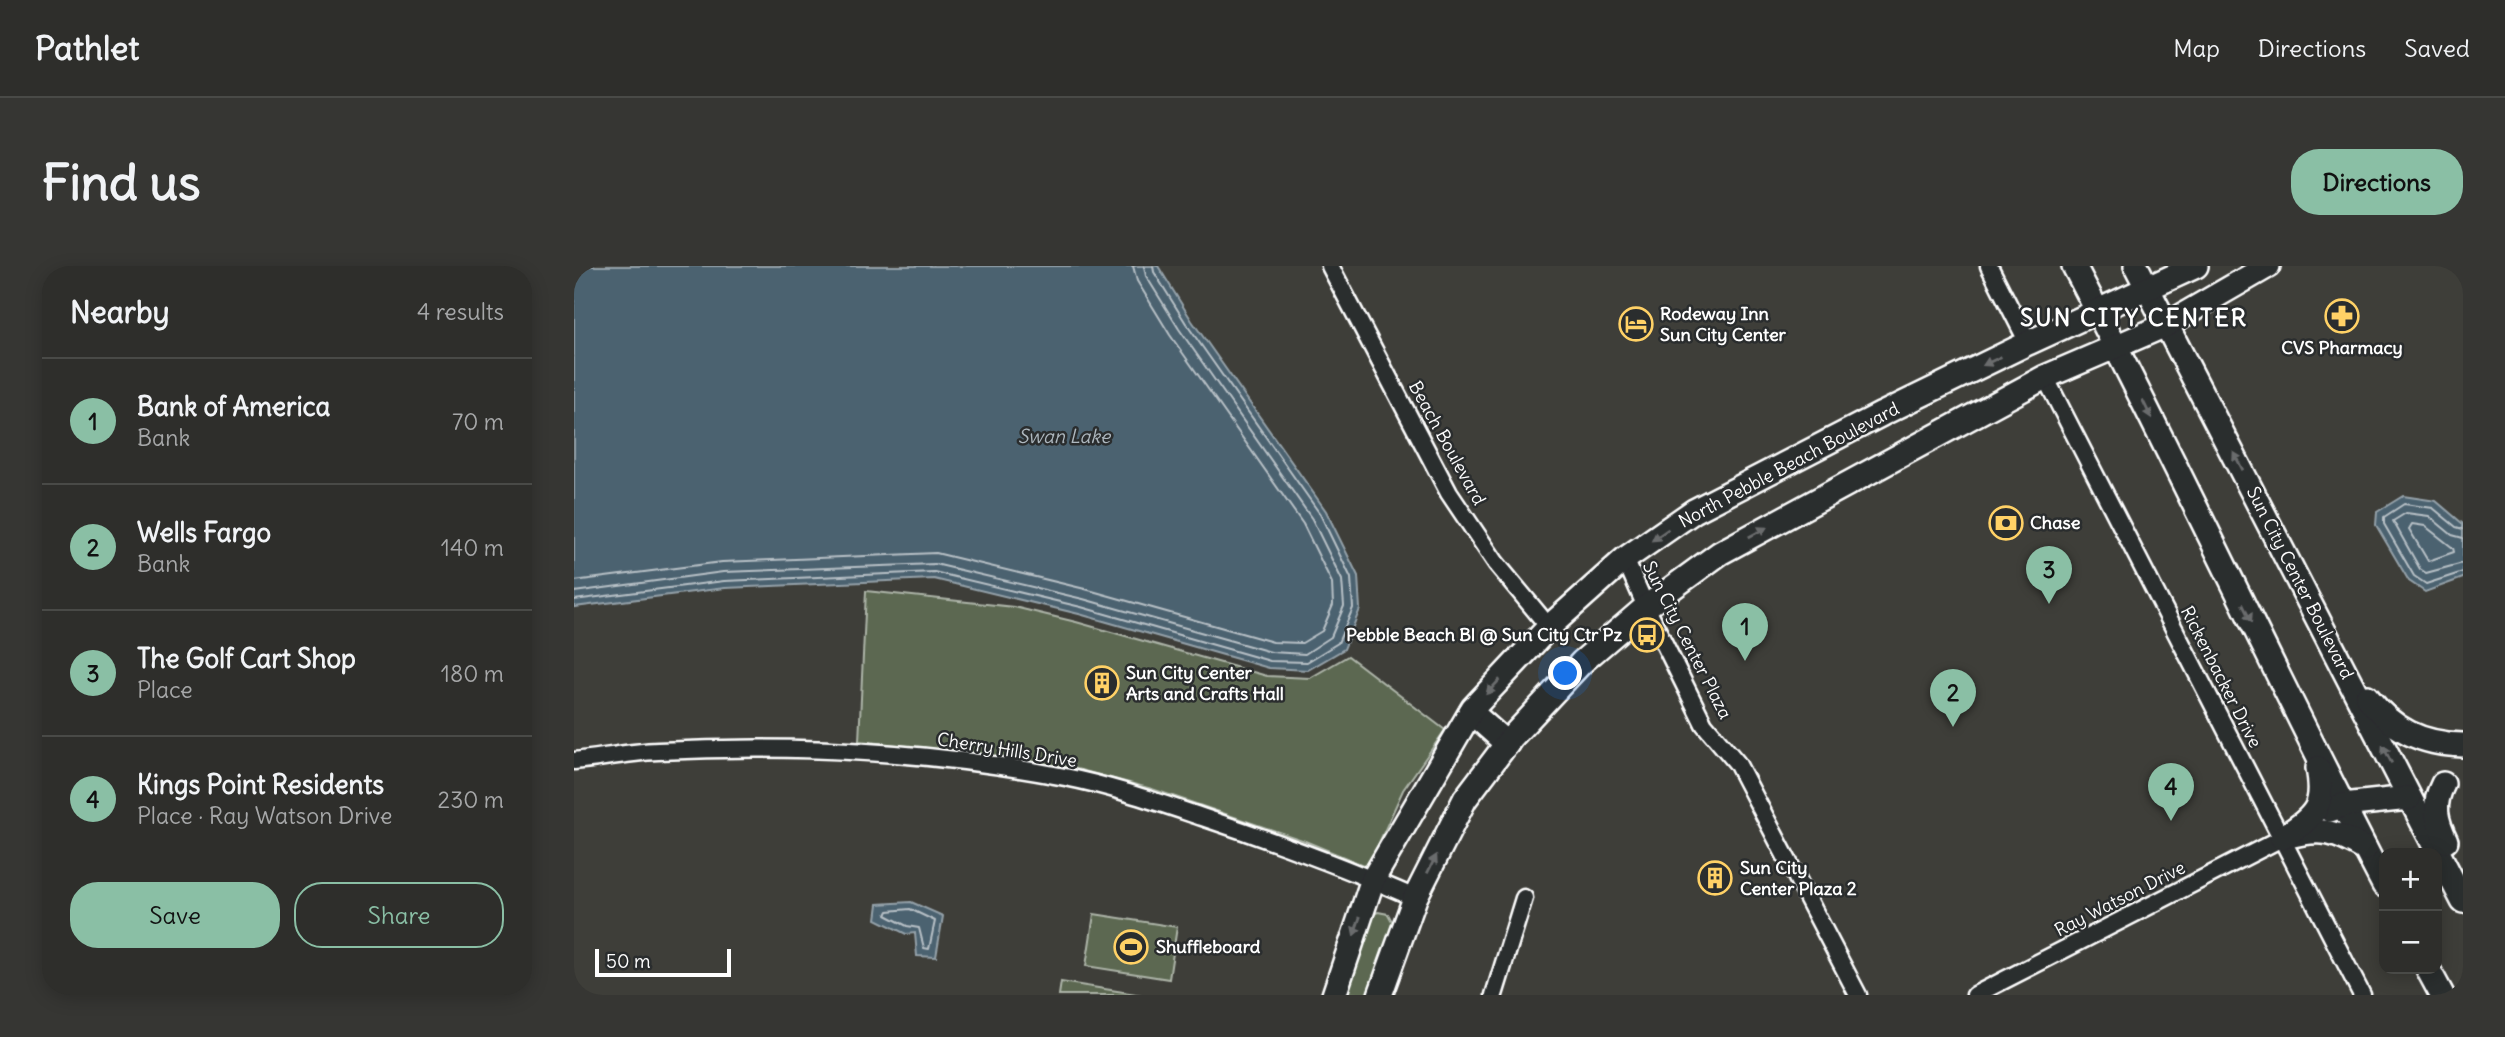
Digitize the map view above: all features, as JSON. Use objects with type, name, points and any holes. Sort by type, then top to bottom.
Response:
[{"type":"street","name":"Beach Boulevard","points":[[1330,266],[1449,493],[1496,563],[1549,627]]},
{"type":"street","points":[[1989,266],[2028,343]]},
{"type":"street","points":[[2074,266],[2379,876]]},
{"type":"street","name":"Sun City Center Boulevard","points":[[2136,266],[2463,901]]},
{"type":"street","name":"North Pebble Beach Boulevard","points":[[1334,995],[1373,879],[1471,712],[1549,627],[1625,559],[1694,511],[1882,414],[2196,266]]},
{"type":"street","points":[[1380,995],[1415,898],[1465,799],[1507,744],[1582,662],[1646,607],[1720,552],[2045,377],[2166,325],[2268,266]]},
{"type":"street","name":"Rickenbacker Drive","points":[[2045,377],[2362,995]]},
{"type":"street","name":"Sun City Center Plaza","points":[[1625,559],[1704,724],[1737,763],[1858,995]]},
{"type":"street","points":[[2341,663],[2369,700],[2400,729],[2431,742],[2463,745]]},
{"type":"street","points":[[1471,712],[1507,744]]},
{"type":"street","name":"Cherry Hills Drive","points":[[574,761],[656,751],[821,749],[934,758],[1066,777],[1160,803],[1254,834],[1373,879],[1415,898]]},
{"type":"street","points":[[2308,820],[2321,800],[2314,749]]},
{"type":"street","points":[[2443,784],[2435,804],[2436,814],[2463,875]]},
{"type":"street","points":[[2282,838],[2308,820],[2343,805],[2409,798]]},
{"type":"street","points":[[2282,838],[2309,831],[2327,831],[2342,835],[2365,849]]},
{"type":"street","name":"Ray Watson Drive","points":[[1975,995],[2282,838]]},
{"type":"street","points":[[1493,995],[1524,898]]},
{"type":"street","points":[[2431,974],[2442,995]]},
{"type":"green space","points":[[866,591],[1014,607],[1267,676],[1310,678],[1348,656],[1445,730],[1403,790],[1368,867],[1305,841],[1152,789],[1069,767],[859,741]]},
{"type":"green space","points":[[1378,912],[1388,914],[1393,923],[1370,995],[1344,993],[1372,915]]},
{"type":"green space","name":"Shuffleboard","points":[[1094,914],[1177,927],[1169,979],[1086,966]]},
{"type":"green space","points":[[1061,982],[1142,995],[1059,995]]},
{"type":"water","name":"Swan Lake","points":[[588,266],[1158,266],[1192,321],[1326,511],[1358,576],[1360,609],[1344,649],[1308,670],[1269,668],[1079,614],[934,579],[725,588],[574,607],[574,279]]},
{"type":"water","points":[[2403,496],[2436,501],[2463,524],[2463,578],[2425,592],[2409,581],[2376,525],[2377,512]]},
{"type":"water","points":[[911,902],[943,916],[936,957],[917,956],[915,933],[906,934],[876,919],[878,904]]},
{"type":"place","name":"CVS Pharmacy","points":[[2342,316]]},
{"type":"place","name":"Rodeway Inn Sun City Center","points":[[1636,324]]},
{"type":"place","name":"Chase","points":[[2006,523]]},
{"type":"place","name":"The Golf Cart Shop","points":[[2049,604]]},
{"type":"place","name":"Pebble Beach Bl @ Sun City Ctr Pz","points":[[1647,635]]},
{"type":"place","name":"Bank of America","points":[[1745,661]]},
{"type":"place","name":"Sun City Center Arts and Crafts Hall","points":[[1102,683]]},
{"type":"place","name":"Wells Fargo","points":[[1953,727]]},
{"type":"place","name":"Kings Point Residents","points":[[2171,821]]},
{"type":"place","name":"Sun City Center Plaza 2","points":[[1715,878]]},
{"type":"place","name":"Shuffleboard","points":[[1131,947]]},
{"type":"district","name":"SUN CITY CENTER","points":[[2134,318]]}]
